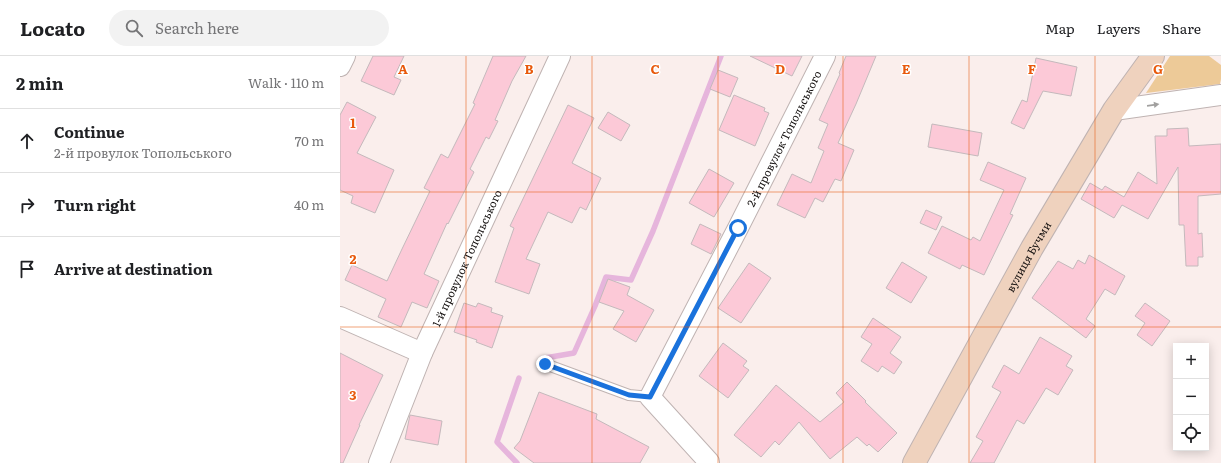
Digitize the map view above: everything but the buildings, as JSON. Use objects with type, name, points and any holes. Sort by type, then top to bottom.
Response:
[{"type":"street","points":[[340,66],[344,56]]},
{"type":"street","name":"1-й провулок Топольського","points":[[379,463],[422,353],[560,56]]},
{"type":"street","name":"2-й провулок Топольського","points":[[650,397],[825,56]]},
{"type":"street","name":"вулиця Бучми","points":[[914,463],[1032,248],[1114,110],[1153,56]]},
{"type":"street","points":[[1114,110],[1221,95]]},
{"type":"street","points":[[340,317],[422,353]]},
{"type":"street","points":[[650,397],[709,462]]},
{"type":"lane","points":[[545,364],[629,395],[650,397]]},
{"type":"shaded area","points":[[1170,56],[1209,56],[1221,65],[1220,84],[1146,93]]},
{"type":"waterway","points":[[545,358],[574,353],[606,277],[631,280],[653,231],[721,56]]},
{"type":"waterway","points":[[517,463],[497,442],[519,378]]},
{"type":"route","points":[[545,364],[629,395],[650,397],[738,228]]}]
